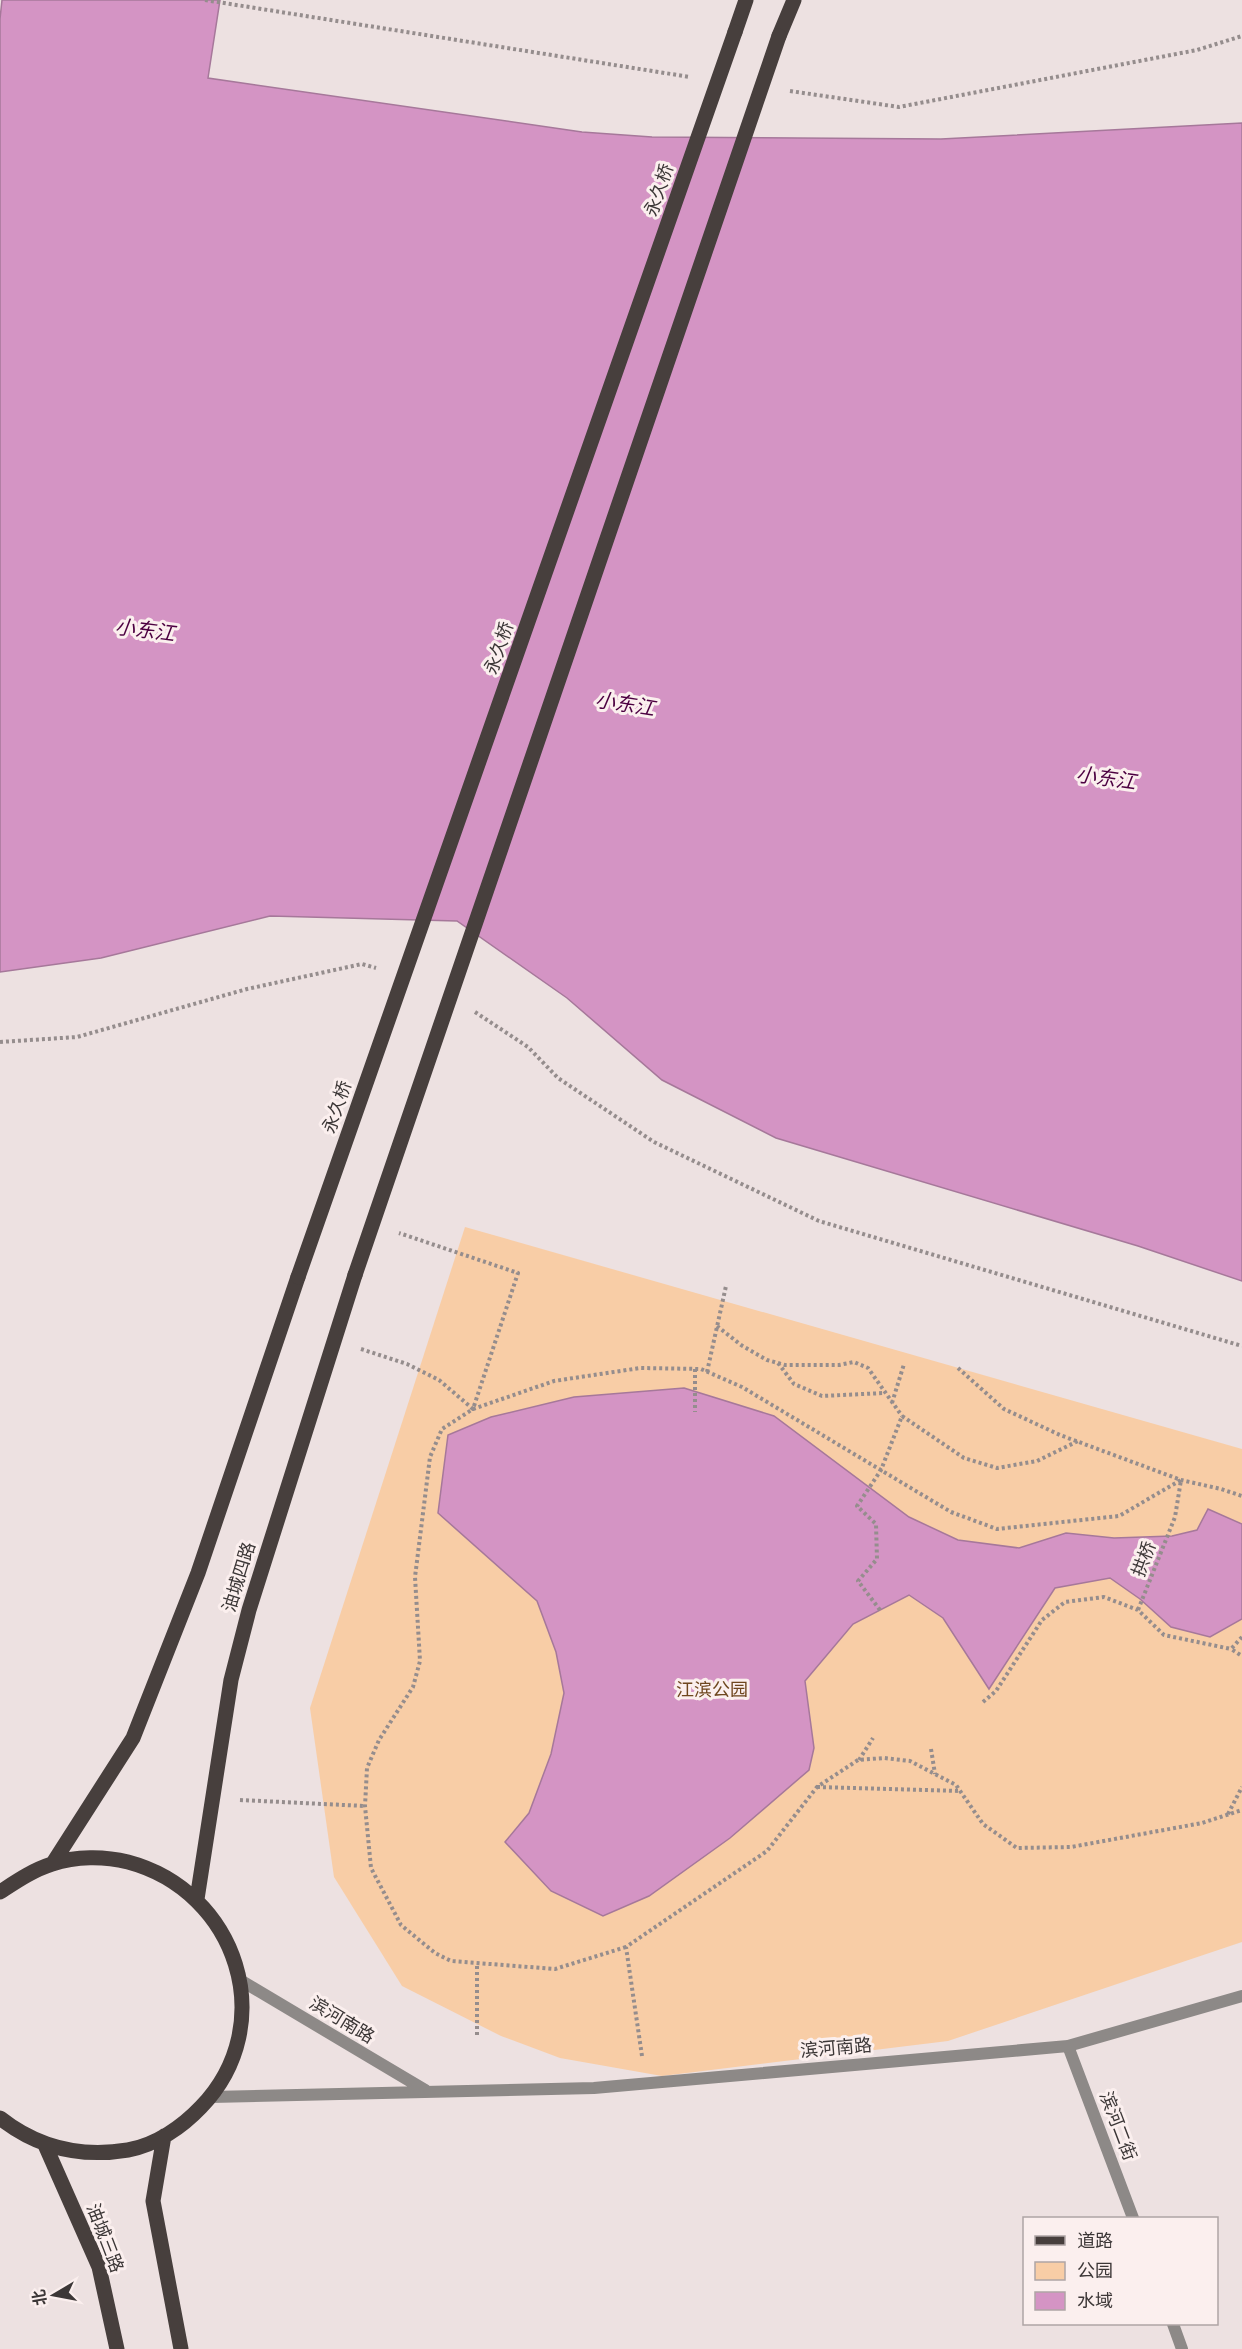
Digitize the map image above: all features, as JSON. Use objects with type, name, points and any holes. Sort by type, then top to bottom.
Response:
[{"type":"main road","name":"永久桥","points":[[54,1863],[132,1738],[198,1573],[298,1277],[746,0]]},
{"type":"main road","points":[[373,1225],[779,36],[794,0]]},
{"type":"main road","name":"油城四路","points":[[196,1899],[231,1680],[249,1610],[334,1340],[373,1225]]},
{"type":"main road","points":[[0,1892],[25,1875],[54,1863],[84,1858],[115,1859],[145,1867],[172,1880],[196,1899],[217,1923],[231,1950],[240,1980],[242,2011],[238,2041],[227,2070],[211,2097],[190,2119],[164,2136],[136,2148],[105,2154],[75,2152],[45,2145],[17,2132],[0,2118]]},
{"type":"main road","points":[[164,2136],[153,2201],[181,2349]]},
{"type":"main road","name":"油城三路","points":[[45,2145],[99,2267],[117,2349]]},
{"type":"street","name":"滨河南路","points":[[240,1980],[426,2091]]},
{"type":"street","name":"滨河南路","points":[[211,2097],[594,2088],[1068,2046],[1242,1996]]},
{"type":"street","name":"滨河二街","points":[[1068,2046],[1133,2217]]},
{"type":"street","points":[[1173,2325],[1182,2349]]},
{"type":"path","points":[[0,1042],[77,1037],[247,989],[362,964],[384,970]]},
{"type":"path","points":[[473,1011],[528,1047],[558,1078],[654,1142],[819,1221],[1242,1346]]},
{"type":"path","points":[[373,1225],[518,1273],[473,1409]]},
{"type":"path","points":[[707,1372],[726,1286]]},
{"type":"path","points":[[717,1326],[741,1345],[767,1360],[778,1363],[839,1365],[854,1362],[868,1368],[902,1416],[964,1458],[998,1468],[1037,1461],[1078,1442]]},
{"type":"path","points":[[334,1340],[407,1364],[438,1380],[473,1409]]},
{"type":"path","points":[[778,1363],[794,1384],[822,1396],[884,1393]]},
{"type":"path","points":[[892,1404],[904,1364]]},
{"type":"path","points":[[873,1738],[858,1760],[817,1787],[767,1851],[626,1947],[555,1969],[477,1964],[451,1961],[443,1957],[400,1925],[371,1868],[365,1806],[367,1768],[379,1740],[413,1687],[420,1661],[414,1577],[430,1457],[442,1430],[473,1409],[554,1381],[640,1368],[695,1369],[742,1387],[951,1512],[997,1529],[1119,1516],[1181,1480]]},
{"type":"path","points":[[958,1368],[1004,1409],[1078,1442],[1181,1480],[1221,1488],[1242,1496]]},
{"type":"path","points":[[695,1369],[695,1412]]},
{"type":"path","points":[[880,1610],[858,1581],[877,1559],[876,1524],[857,1506],[881,1470],[902,1416]]},
{"type":"path","name":"拱桥","points":[[1138,1610],[1174,1517],[1181,1480]]},
{"type":"path","points":[[983,1702],[996,1691],[1042,1620],[1065,1602],[1104,1597],[1138,1610],[1164,1635],[1231,1649],[1242,1656]]},
{"type":"path","points":[[1231,1649],[1242,1637]]},
{"type":"path","points":[[931,1749],[935,1774]]},
{"type":"path","points":[[858,1760],[884,1758],[910,1761],[956,1785],[983,1824],[1017,1848],[1071,1847],[1202,1823],[1242,1810]]},
{"type":"path","points":[[817,1787],[961,1791]]},
{"type":"path","points":[[1228,1815],[1242,1787]]},
{"type":"path","points":[[213,1799],[365,1806]]},
{"type":"path","points":[[626,1947],[646,2084]]},
{"type":"path","points":[[477,1964],[477,2035]]},
{"type":"green space","name":"江滨公园","points":[[465,1227],[1242,1449],[1242,1942],[948,2041],[662,2076],[560,2058],[501,2036],[402,1986],[334,1877],[310,1708]]},
{"type":"water","name":"小东江","points":[[2,0],[220,0],[208,78],[582,132],[652,137],[941,139],[1242,123],[1242,1281],[1138,1246],[776,1138],[662,1080],[567,998],[457,921],[270,916],[101,958],[0,972],[0,19]]},
{"type":"water","points":[[684,1388],[774,1416],[909,1517],[958,1540],[1019,1548],[1066,1533],[1114,1538],[1172,1536],[1197,1530],[1208,1509],[1242,1524],[1242,1619],[1210,1637],[1171,1627],[1140,1599],[1110,1578],[1055,1588],[989,1689],[943,1618],[909,1595],[853,1624],[805,1681],[814,1748],[809,1770],[730,1838],[649,1896],[603,1916],[551,1891],[505,1842],[529,1813],[551,1754],[564,1693],[556,1652],[537,1601],[438,1513],[448,1435],[491,1417],[574,1397]]}]
